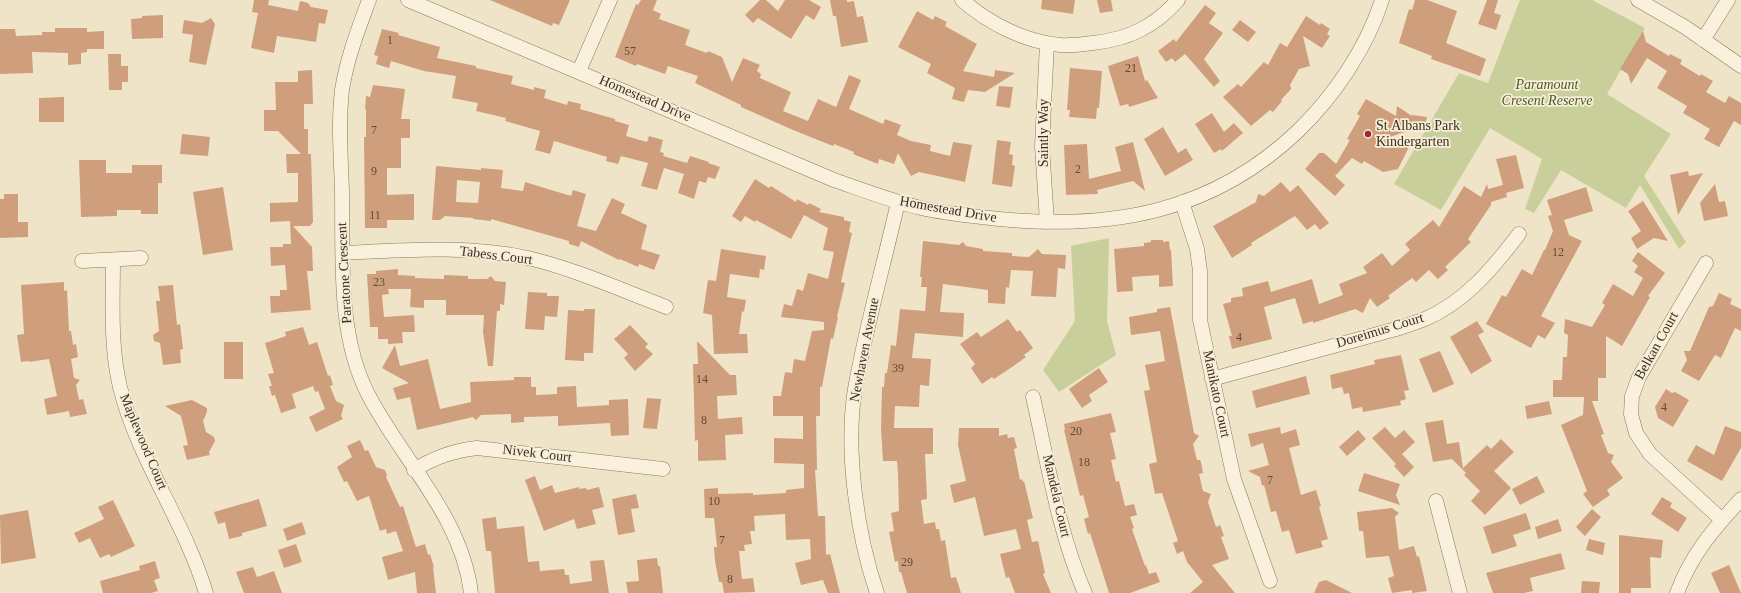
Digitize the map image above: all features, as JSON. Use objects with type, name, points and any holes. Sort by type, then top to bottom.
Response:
[{"type":"street","name":"Paratone Crescent","points":[[369,0],[354,39],[342,91],[341,125],[345,310],[356,364],[368,394],[384,424],[442,511],[449,524],[464,560],[471,593]]},
{"type":"street","name":"Homestead Drive","points":[[408,0],[834,180],[898,202],[922,208],[966,216],[1047,222],[1095,222],[1128,217],[1166,208],[1201,196],[1265,159],[1311,118],[1331,94],[1352,64],[1372,25],[1382,0]]},
{"type":"street","points":[[579,71],[610,0]]},
{"type":"street","points":[[962,0],[988,19],[1009,30],[1047,43],[1062,45],[1081,44],[1125,37],[1142,30],[1158,19],[1178,0]]},
{"type":"street","points":[[1638,0],[1685,27],[1741,66]]},
{"type":"street","points":[[1703,40],[1728,0]]},
{"type":"street","name":"Saintly Way","points":[[1047,43],[1042,146],[1047,222]]},
{"type":"street","name":"Newhaven Avenue","points":[[877,593],[872,578],[854,486],[852,438],[855,390],[898,202]]},
{"type":"street","name":"Manikato Court","points":[[1182,202],[1197,249],[1200,271],[1200,320],[1234,479],[1270,581]]},
{"type":"street","name":"Doreimus Court","points":[[1212,379],[1396,329],[1426,318],[1447,307],[1482,280],[1519,234]]},
{"type":"street","name":"Tabess Court","points":[[343,253],[429,250],[501,253],[552,264],[666,306]]},
{"type":"street","points":[[82,261],[141,258]]},
{"type":"street","name":"Maplewood Court","points":[[113,260],[114,334],[120,386],[141,444],[189,545],[206,593]]},
{"type":"street","name":"Belkan Court","points":[[1706,263],[1639,377],[1632,396],[1631,414],[1636,433],[1650,454],[1722,520]]},
{"type":"street","name":"Mandela Court","points":[[1033,397],[1062,526],[1070,554],[1085,593]]},
{"type":"street","name":"Nivek Court","points":[[414,470],[442,455],[477,448],[663,469]]},
{"type":"street","points":[[1677,593],[1684,575],[1697,551],[1741,499]]},
{"type":"street","points":[[1436,501],[1460,593]]},
{"type":"green space","name":"Paramount Cresent Reserve","points":[[1520,0],[1592,0],[1645,28],[1607,94],[1671,134],[1644,176],[1686,242],[1679,249],[1640,185],[1626,208],[1561,170],[1534,213],[1525,209],[1542,159],[1490,128],[1441,210],[1394,184],[1459,73],[1488,83]]},
{"type":"green space","points":[[1109,238],[1107,321],[1116,355],[1059,392],[1043,370],[1075,321],[1071,246]]},
{"type":"building","points":[[254,0],[269,0],[268,5],[298,11],[300,1],[308,3],[311,7],[328,10],[325,24],[319,23],[316,42],[277,36],[274,53],[251,48],[258,13],[252,12]]},
{"type":"building","points":[[490,0],[570,0],[559,25],[553,23],[552,26]]},
{"type":"building","points":[[641,0],[657,0],[653,10],[661,14],[659,19],[690,30],[685,45],[707,53],[708,51],[722,57],[732,82],[743,58],[760,65],[757,71],[761,74],[760,78],[791,92],[783,111],[808,121],[818,99],[836,107],[849,75],[861,80],[849,109],[883,124],[885,119],[901,125],[897,135],[911,141],[931,145],[930,151],[950,156],[953,142],[972,145],[965,182],[919,172],[911,176],[898,153],[894,164],[879,159],[878,164],[853,154],[854,152],[834,144],[833,146],[741,107],[741,105],[695,83],[698,76],[668,66],[665,74],[637,64],[636,66],[615,57],[636,4],[638,5]]},
{"type":"building","points":[[760,0],[766,0],[778,11],[785,0],[809,0],[821,7],[814,20],[806,15],[791,39],[758,18],[753,23],[745,15]]},
{"type":"building","points":[[830,0],[847,0],[847,2],[854,1],[857,17],[863,16],[868,42],[841,47],[836,16],[833,16]]},
{"type":"building","points":[[1042,0],[1075,0],[1073,14],[1041,9]]},
{"type":"building","points":[[1097,0],[1111,0],[1113,11],[1100,13]]},
{"type":"building","points":[[1415,0],[1427,0],[1457,11],[1446,43],[1486,59],[1480,76],[1431,59],[1432,56],[1399,43],[1409,9],[1412,10]]},
{"type":"building","points":[[1487,0],[1498,0],[1494,13],[1501,15],[1496,30],[1478,24]]},
{"type":"building","points":[[1205,5],[1216,13],[1209,23],[1223,33],[1204,59],[1220,81],[1214,87],[1185,54],[1175,62],[1172,58],[1166,62],[1158,51],[1174,39],[1176,42]]},
{"type":"building","points":[[917,11],[933,20],[935,16],[947,22],[945,26],[977,44],[963,71],[994,77],[995,70],[1015,73],[985,92],[968,90],[964,102],[952,99],[955,88],[927,73],[931,64],[898,47]]},
{"type":"building","points":[[163,15],[163,38],[132,39],[131,19],[142,18],[142,16]]},
{"type":"building","points":[[1306,16],[1320,25],[1321,23],[1330,29],[1327,34],[1330,36],[1322,48],[1303,36],[1310,66],[1299,69],[1290,85],[1291,89],[1273,112],[1270,110],[1251,126],[1223,97],[1238,84],[1241,87],[1264,62],[1268,65],[1280,43],[1287,47]]},
{"type":"building","points":[[211,18],[215,24],[206,65],[189,62],[193,35],[182,33],[184,20],[202,23]]},
{"type":"building","points":[[1240,20],[1256,32],[1248,42],[1232,30]]},
{"type":"building","points":[[55,28],[87,28],[87,32],[104,31],[104,49],[87,49],[87,52],[81,53],[81,64],[68,65],[68,53],[32,52],[33,73],[0,74],[0,29],[15,29],[16,36],[42,35],[42,32],[55,32]]},
{"type":"building","points":[[382,29],[399,33],[398,35],[440,47],[437,58],[476,66],[476,68],[513,76],[511,84],[534,90],[534,87],[546,90],[544,98],[567,105],[568,101],[581,104],[580,109],[615,119],[615,121],[629,125],[626,136],[647,142],[649,136],[663,140],[660,152],[664,153],[663,156],[687,163],[690,156],[709,162],[708,163],[720,167],[715,179],[708,177],[706,183],[699,181],[694,199],[678,193],[684,174],[664,168],[657,190],[641,186],[648,163],[621,156],[618,164],[606,161],[607,157],[554,141],[550,154],[535,150],[540,131],[505,121],[506,118],[476,111],[478,103],[452,98],[456,76],[424,71],[391,61],[389,68],[376,64],[378,56],[374,55]]},
{"type":"building","points":[[1643,31],[1646,42],[1669,56],[1670,54],[1682,60],[1680,64],[1700,76],[1701,74],[1713,81],[1706,92],[1725,103],[1729,96],[1741,103],[1741,125],[1734,121],[1719,147],[1704,139],[1710,129],[1683,113],[1687,106],[1657,88],[1667,71],[1647,58],[1631,84],[1628,74],[1620,69]]},
{"type":"building","points":[[108,54],[121,54],[121,66],[128,66],[128,82],[122,82],[122,90],[109,90]]},
{"type":"building","points":[[1138,56],[1145,81],[1147,80],[1158,98],[1129,107],[1128,104],[1120,106],[1108,66]]},
{"type":"building","points":[[1070,68],[1102,71],[1099,108],[1097,108],[1096,119],[1069,117],[1070,110],[1067,110]]},
{"type":"building","points":[[312,70],[313,104],[304,104],[304,129],[308,129],[308,154],[311,154],[313,222],[310,226],[293,226],[312,247],[313,271],[307,271],[311,310],[271,313],[270,296],[280,296],[280,290],[287,290],[285,265],[271,266],[270,247],[283,247],[283,244],[291,244],[290,221],[270,222],[270,203],[298,202],[298,173],[287,173],[286,154],[301,154],[278,131],[264,131],[264,110],[276,110],[275,82],[298,82],[298,71]]},
{"type":"building","points":[[373,85],[405,89],[401,119],[410,119],[410,138],[401,138],[401,168],[387,168],[387,195],[414,194],[414,220],[387,220],[387,228],[365,228],[365,109],[366,96],[370,97]]},
{"type":"building","points":[[999,86],[1013,87],[1010,108],[996,106]]},
{"type":"building","points":[[64,97],[64,122],[39,122],[39,98]]},
{"type":"building","points":[[1366,99],[1396,116],[1397,106],[1412,116],[1427,117],[1425,125],[1384,139],[1409,147],[1398,169],[1383,172],[1364,161],[1362,164],[1352,158],[1335,176],[1345,185],[1335,196],[1305,169],[1319,153],[1324,153],[1336,164],[1350,140],[1347,139],[1360,116],[1357,114]]},
{"type":"building","points":[[1212,113],[1224,132],[1234,123],[1243,133],[1222,151],[1221,149],[1214,153],[1195,124]]},
{"type":"building","points":[[1163,127],[1178,153],[1186,148],[1193,160],[1165,176],[1144,139]]},
{"type":"building","points":[[182,134],[210,137],[208,156],[180,154]]},
{"type":"building","points":[[997,140],[1011,142],[1009,154],[1013,155],[1012,165],[1015,166],[1012,187],[992,184]]},
{"type":"building","points":[[1133,142],[1145,191],[1133,181],[1097,190],[1098,194],[1066,195],[1064,145],[1087,144],[1089,179],[1121,171],[1115,147]]},
{"type":"building","points":[[1516,155],[1524,188],[1506,193],[1507,197],[1491,202],[1491,205],[1468,239],[1471,242],[1445,267],[1448,270],[1438,279],[1429,270],[1416,282],[1412,278],[1388,296],[1390,298],[1377,307],[1370,298],[1363,313],[1355,309],[1313,323],[1313,321],[1303,324],[1295,298],[1264,307],[1272,339],[1232,349],[1229,336],[1232,336],[1223,304],[1231,302],[1231,298],[1243,296],[1242,288],[1268,281],[1271,292],[1312,279],[1319,304],[1343,295],[1339,284],[1367,273],[1363,267],[1382,253],[1392,266],[1410,250],[1405,244],[1433,220],[1439,227],[1464,186],[1481,197],[1487,184],[1488,189],[1503,185],[1496,159]]},
{"type":"building","points":[[79,160],[106,160],[106,173],[132,173],[132,165],[162,165],[162,183],[158,183],[158,214],[141,214],[141,210],[117,210],[117,216],[81,217]]},
{"type":"building","points":[[436,166],[481,170],[481,168],[503,170],[501,188],[523,191],[525,182],[571,196],[573,190],[586,194],[577,226],[596,231],[612,198],[625,204],[621,213],[647,225],[641,249],[660,255],[654,270],[639,264],[638,267],[620,259],[619,260],[581,241],[579,247],[569,244],[569,241],[491,219],[491,221],[445,216],[440,220],[432,220]],"holes":[[[457,180],[480,182],[478,203],[456,202]]]},
{"type":"building","points":[[1688,171],[1689,176],[1703,173],[1678,215],[1670,175]]},
{"type":"building","points":[[755,179],[769,188],[771,186],[796,202],[797,199],[808,205],[809,203],[821,209],[819,212],[844,217],[844,220],[851,222],[849,232],[852,233],[841,282],[845,283],[833,339],[831,338],[822,387],[820,387],[820,416],[816,416],[817,470],[815,470],[818,516],[825,516],[826,555],[830,554],[840,593],[828,593],[823,580],[801,585],[795,563],[811,559],[810,539],[786,540],[785,514],[754,516],[755,531],[750,531],[752,544],[744,545],[745,551],[739,551],[742,579],[753,578],[755,592],[724,593],[722,582],[719,582],[715,561],[714,547],[717,547],[714,518],[705,518],[704,489],[718,488],[718,494],[753,493],[753,495],[786,493],[786,490],[804,488],[804,464],[774,463],[774,438],[803,439],[803,416],[773,416],[773,396],[781,396],[785,372],[792,373],[794,359],[805,361],[812,331],[824,330],[824,322],[781,317],[784,304],[792,306],[797,289],[803,291],[808,273],[828,279],[834,252],[823,250],[828,228],[804,215],[791,239],[756,220],[755,222],[745,216],[741,222],[732,216]]},
{"type":"building","points":[[1281,182],[1290,192],[1298,185],[1329,223],[1320,230],[1315,224],[1307,230],[1295,216],[1251,243],[1252,245],[1232,258],[1213,226],[1256,202],[1258,194],[1264,196]]},
{"type":"building","points":[[1715,184],[1719,202],[1725,201],[1728,216],[1704,221],[1700,203]]},
{"type":"building","points":[[223,187],[233,250],[203,255],[193,192]]},
{"type":"building","points":[[1586,187],[1593,211],[1564,220],[1569,235],[1582,241],[1541,316],[1555,323],[1545,339],[1538,335],[1531,348],[1486,324],[1502,295],[1506,297],[1522,269],[1532,275],[1545,250],[1553,231],[1548,216],[1552,215],[1547,200]]},
{"type":"building","points":[[4,194],[18,194],[18,222],[28,222],[28,237],[0,238],[0,199],[4,199]]},
{"type":"building","points":[[1643,201],[1668,241],[1654,238],[1637,249],[1631,238],[1641,231],[1628,211]]},
{"type":"building","points":[[1151,240],[1163,240],[1163,242],[1169,241],[1173,286],[1159,287],[1159,275],[1132,277],[1133,291],[1117,292],[1114,249],[1144,246],[1144,243],[1151,242]]},
{"type":"building","points":[[923,241],[959,245],[963,242],[966,246],[983,249],[983,251],[1012,253],[1012,256],[1029,257],[1038,249],[1042,254],[1066,255],[1065,269],[1058,268],[1056,297],[1031,296],[1033,271],[1011,270],[1009,288],[1006,287],[1005,304],[988,303],[988,290],[943,284],[940,312],[964,313],[963,337],[915,333],[912,358],[931,359],[929,386],[920,385],[919,407],[895,406],[894,428],[933,428],[933,454],[925,454],[927,499],[921,500],[924,524],[935,522],[936,529],[939,529],[941,541],[945,540],[951,578],[956,577],[961,593],[907,593],[901,572],[899,572],[898,561],[895,562],[889,532],[894,531],[891,513],[899,511],[898,474],[897,461],[883,461],[881,429],[882,387],[884,387],[885,373],[887,373],[891,345],[896,346],[900,309],[925,311],[927,287],[921,287],[922,277],[920,277]]},
{"type":"building","points":[[721,249],[766,256],[764,270],[760,269],[759,278],[730,274],[727,297],[746,300],[744,312],[742,311],[739,334],[747,334],[748,353],[714,354],[712,315],[703,313],[708,280],[716,281]]},
{"type":"building","points":[[1638,252],[1665,273],[1648,296],[1650,297],[1622,346],[1606,336],[1606,378],[1598,378],[1598,401],[1592,401],[1604,434],[1601,435],[1608,453],[1614,455],[1611,462],[1623,478],[1607,490],[1610,495],[1593,507],[1583,494],[1587,491],[1561,425],[1583,415],[1584,397],[1553,397],[1553,380],[1562,380],[1563,357],[1567,357],[1568,335],[1564,333],[1565,319],[1592,327],[1605,305],[1602,303],[1613,284],[1633,296],[1643,278],[1634,272],[1638,266],[1632,261]]},
{"type":"building","points":[[398,269],[398,275],[415,276],[415,278],[444,279],[444,275],[468,276],[468,279],[487,279],[491,276],[495,281],[506,282],[504,305],[500,304],[500,311],[497,311],[493,366],[488,366],[483,332],[484,315],[446,315],[446,300],[424,300],[424,308],[410,307],[411,289],[388,289],[389,294],[382,295],[384,317],[414,315],[415,332],[402,332],[403,343],[388,344],[388,339],[378,339],[378,327],[370,327],[367,274],[376,274],[376,271]]},
{"type":"building","points":[[64,282],[64,291],[67,290],[69,331],[71,331],[73,345],[76,344],[78,357],[71,359],[74,378],[80,380],[76,385],[79,400],[83,399],[87,414],[70,417],[69,411],[47,415],[44,399],[57,396],[49,359],[21,362],[17,335],[24,334],[21,285]]},
{"type":"building","points":[[173,285],[177,325],[180,324],[183,349],[180,350],[181,363],[163,365],[160,343],[154,341],[153,335],[159,331],[156,301],[160,301],[158,286]]},
{"type":"building","points":[[528,292],[547,293],[547,296],[559,296],[557,317],[545,316],[544,330],[525,329]]},
{"type":"building","points":[[1719,293],[1732,299],[1730,304],[1741,309],[1741,331],[1735,328],[1721,358],[1715,355],[1699,381],[1681,371],[1687,360],[1684,351],[1690,351],[1709,307],[1713,306]]},
{"type":"building","points":[[1170,307],[1194,433],[1199,436],[1193,444],[1197,460],[1200,460],[1201,462],[1203,473],[1199,474],[1203,491],[1211,494],[1208,502],[1216,527],[1220,525],[1224,536],[1221,537],[1229,559],[1212,565],[1235,593],[1190,593],[1203,582],[1187,562],[1183,551],[1177,554],[1173,543],[1178,541],[1162,493],[1155,494],[1149,464],[1157,462],[1144,391],[1150,390],[1145,365],[1165,361],[1160,331],[1131,335],[1129,317],[1157,312],[1157,309]]},
{"type":"building","points":[[584,309],[595,309],[593,353],[584,353],[584,361],[565,360],[568,310],[584,311]]},
{"type":"building","points":[[1008,319],[1017,332],[1020,330],[1033,348],[1024,355],[1026,357],[1012,367],[994,379],[992,377],[982,384],[971,368],[975,364],[960,344],[977,332],[981,337]]},
{"type":"building","points":[[1477,321],[1484,332],[1478,335],[1492,361],[1471,374],[1450,337]]},
{"type":"building","points":[[630,325],[648,344],[645,347],[653,354],[635,371],[624,358],[628,354],[614,339]]},
{"type":"building","points":[[303,327],[309,345],[317,342],[328,376],[330,375],[333,385],[330,386],[336,401],[344,405],[341,416],[343,419],[316,432],[309,417],[325,409],[318,391],[315,392],[313,386],[292,394],[296,408],[281,413],[275,395],[272,396],[269,386],[272,386],[268,374],[274,373],[265,343],[286,336],[285,332]]},
{"type":"building","points":[[697,341],[730,375],[736,375],[737,395],[717,396],[718,419],[742,417],[743,434],[725,435],[726,460],[698,461],[698,440],[695,441],[693,364],[698,364]]},
{"type":"building","points":[[224,342],[243,342],[243,379],[224,379]]},
{"type":"building","points":[[395,345],[400,366],[428,359],[440,409],[471,402],[470,382],[514,380],[514,377],[531,377],[531,387],[536,387],[536,395],[557,394],[557,387],[576,386],[577,407],[609,405],[609,400],[628,399],[629,435],[611,436],[610,423],[558,426],[558,416],[524,417],[524,422],[511,423],[511,414],[481,415],[476,420],[473,417],[417,430],[410,397],[397,400],[393,388],[409,383],[382,368]]},
{"type":"building","points":[[1440,351],[1454,384],[1433,393],[1419,359]]},
{"type":"building","points":[[1401,355],[1409,390],[1404,391],[1406,399],[1400,401],[1401,405],[1363,412],[1362,407],[1352,409],[1349,393],[1344,394],[1342,387],[1332,389],[1330,375],[1375,364],[1374,360]]},
{"type":"building","points":[[1099,368],[1108,382],[1089,395],[1092,401],[1082,408],[1069,389]]},
{"type":"building","points":[[1306,376],[1310,394],[1256,408],[1252,391]]},
{"type":"building","points":[[1666,389],[1689,400],[1673,427],[1658,418],[1655,407]]},
{"type":"building","points":[[647,398],[661,399],[657,429],[643,428]]},
{"type":"building","points":[[192,400],[207,408],[203,421],[206,432],[214,437],[215,441],[209,452],[210,455],[187,460],[183,446],[188,445],[181,416],[165,406]]},
{"type":"building","points":[[1549,401],[1552,414],[1527,419],[1525,406]]},
{"type":"building","points":[[1111,413],[1116,432],[1110,433],[1116,459],[1111,460],[1116,482],[1119,481],[1125,506],[1134,504],[1137,515],[1130,517],[1134,528],[1132,529],[1149,574],[1156,572],[1160,582],[1130,593],[1109,593],[1090,533],[1088,534],[1084,519],[1089,517],[1083,495],[1080,496],[1064,430],[1064,424]]},
{"type":"building","points":[[1443,420],[1447,444],[1459,442],[1463,468],[1487,445],[1491,449],[1501,439],[1514,452],[1494,471],[1511,488],[1485,515],[1471,501],[1480,491],[1464,475],[1466,473],[1452,459],[1433,462],[1425,423]]},
{"type":"building","points":[[1725,426],[1741,432],[1741,448],[1722,481],[1687,461],[1696,445],[1714,455]]},
{"type":"building","points":[[1280,427],[1281,434],[1296,429],[1300,445],[1289,448],[1301,495],[1316,490],[1328,539],[1321,541],[1323,547],[1296,554],[1289,530],[1282,532],[1276,511],[1271,512],[1264,485],[1262,486],[1260,477],[1248,471],[1269,465],[1263,443],[1251,447],[1248,434]]},
{"type":"building","points":[[1385,427],[1395,438],[1404,430],[1415,442],[1402,454],[1414,467],[1404,477],[1394,466],[1396,464],[1372,438]]},
{"type":"building","points":[[959,428],[999,428],[999,436],[1007,434],[1008,438],[1014,437],[1017,448],[1014,449],[1020,480],[1022,479],[1023,482],[1024,481],[1033,518],[1027,520],[1032,542],[1038,541],[1045,573],[1043,574],[1051,593],[1015,593],[1009,577],[1006,578],[1000,554],[1021,549],[1016,529],[984,536],[975,497],[954,503],[950,485],[966,481],[958,445]]},
{"type":"building","points":[[1358,430],[1366,439],[1347,456],[1339,447]]},
{"type":"building","points":[[360,440],[365,451],[368,450],[376,467],[385,470],[387,475],[386,477],[400,507],[403,506],[416,547],[425,544],[428,555],[430,554],[434,567],[436,593],[417,593],[415,572],[388,580],[382,557],[403,551],[396,531],[387,534],[386,529],[380,531],[369,496],[357,501],[347,481],[344,482],[337,467],[352,457],[347,446]]},
{"type":"building","points":[[1364,473],[1400,484],[1396,495],[1400,505],[1358,491]]},
{"type":"building","points":[[535,476],[540,490],[552,485],[555,493],[579,487],[579,489],[586,488],[587,490],[599,487],[604,507],[592,510],[596,524],[577,529],[574,519],[544,531],[525,480]]},
{"type":"building","points":[[1537,476],[1545,492],[1520,505],[1512,489]]},
{"type":"building","points":[[636,494],[639,508],[631,509],[635,532],[618,535],[612,499]]},
{"type":"building","points":[[1662,497],[1672,503],[1670,507],[1687,518],[1678,532],[1651,514]]},
{"type":"building","points":[[259,499],[267,526],[242,533],[242,536],[229,539],[225,522],[218,524],[214,512]]},
{"type":"building","points":[[113,500],[135,546],[111,557],[109,554],[100,558],[90,538],[79,543],[74,533],[104,519],[98,507]]},
{"type":"building","points":[[1392,508],[1399,513],[1395,517],[1399,550],[1414,546],[1417,557],[1419,556],[1427,591],[1412,593],[1412,590],[1392,593],[1388,578],[1394,576],[1389,556],[1366,558],[1363,531],[1359,531],[1357,512]]},
{"type":"building","points":[[1592,509],[1601,517],[1585,536],[1576,527]]},
{"type":"building","points":[[28,510],[36,558],[1,564],[0,515]]},
{"type":"building","points":[[1526,513],[1531,529],[1513,535],[1517,546],[1492,554],[1483,527]]},
{"type":"building","points":[[496,517],[497,529],[524,526],[528,562],[539,561],[540,571],[564,569],[565,575],[569,575],[570,584],[592,581],[590,561],[604,560],[609,593],[495,593],[491,551],[486,551],[482,519]]},
{"type":"building","points":[[1558,519],[1562,531],[1538,539],[1535,527]]},
{"type":"building","points":[[302,522],[306,534],[287,541],[283,529]]},
{"type":"building","points":[[1619,535],[1663,540],[1661,558],[1650,557],[1651,588],[1631,588],[1631,593],[1619,593]]},
{"type":"building","points":[[1589,539],[1605,543],[1603,555],[1586,550]]},
{"type":"building","points":[[296,544],[302,562],[284,568],[278,550]]},
{"type":"building","points":[[1561,553],[1565,569],[1530,578],[1533,591],[1524,593],[1493,593],[1486,573]]},
{"type":"building","points":[[657,558],[658,566],[660,566],[663,593],[628,593],[626,582],[639,581],[637,560]]},
{"type":"building","points":[[155,561],[160,578],[154,580],[158,591],[151,593],[103,593],[100,581],[140,570],[139,566]]},
{"type":"building","points":[[1729,565],[1741,593],[1720,593],[1711,573]]},
{"type":"building","points":[[253,567],[257,577],[274,571],[282,593],[244,593],[236,572]]},
{"type":"building","points":[[1326,580],[1352,593],[1314,593],[1319,582]]},
{"type":"building","points":[[1582,581],[1600,582],[1599,593],[1581,593]]},
{"type":"place","name":"St Albans Park Kindergarten","points":[[1368,134]]}]
